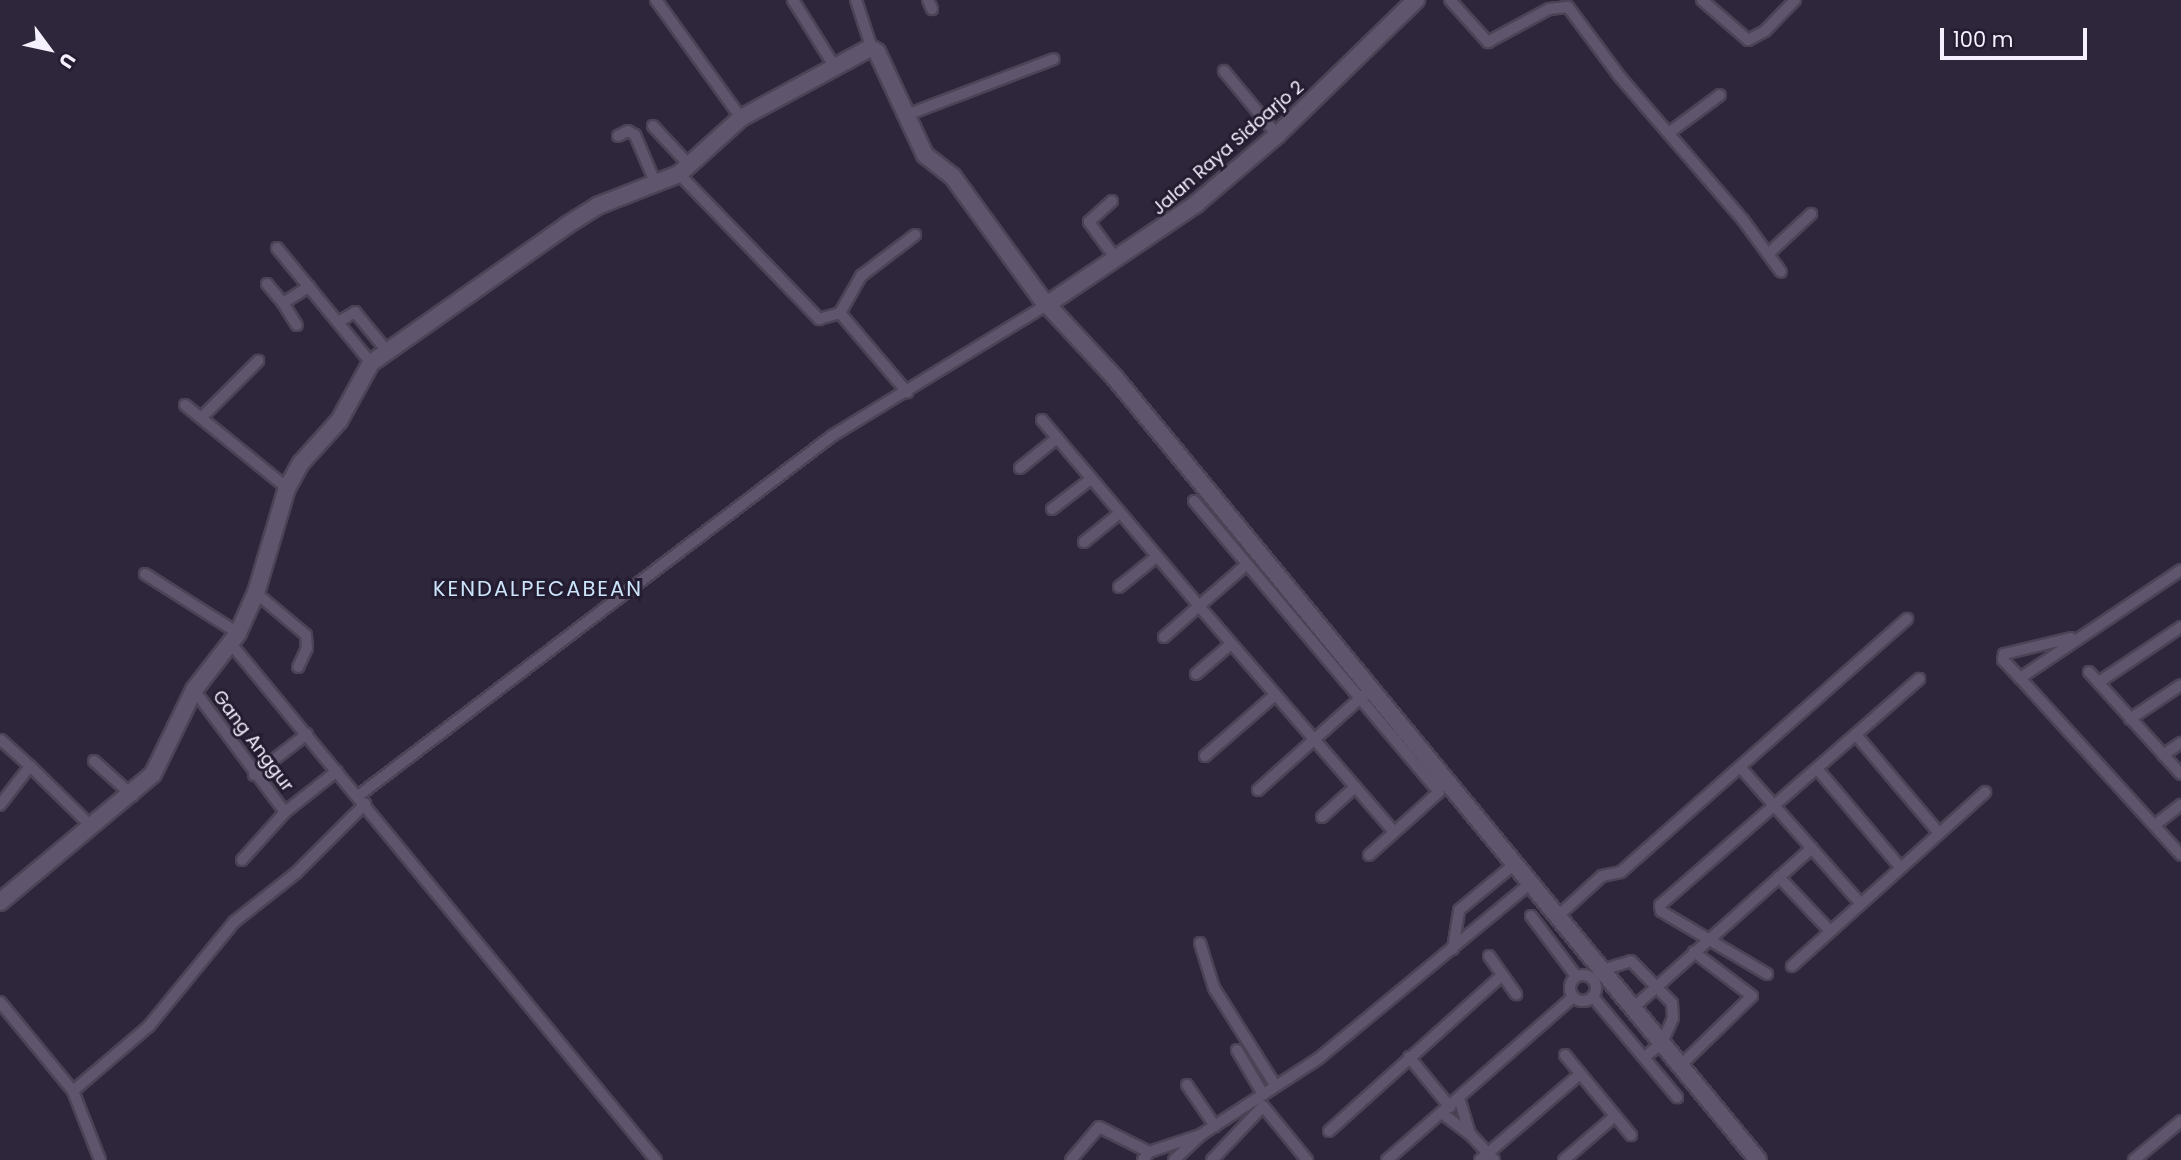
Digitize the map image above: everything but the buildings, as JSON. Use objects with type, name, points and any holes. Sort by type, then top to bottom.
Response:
[{"type":"street","points":[[656,0],[741,118]]},
{"type":"street","points":[[793,0],[833,64]]},
{"type":"street","points":[[856,0],[872,48],[919,146],[953,177],[1048,304],[1366,693],[1444,788],[1516,863],[1758,1160]]},
{"type":"street","name":"Jalan Raya Sidoarjo 2","points":[[1048,304],[1177,218],[1277,135],[1416,0]]},
{"type":"street","points":[[1450,0],[1488,42],[1549,9],[1568,7],[1620,78],[1670,132],[1781,272]]},
{"type":"street","points":[[1702,0],[1748,40],[1765,31],[1795,0]]},
{"type":"street","points":[[0,902],[133,796],[153,775],[194,690],[235,639],[256,593],[287,488],[301,463],[339,421],[371,363],[577,218],[685,170],[741,118],[833,64],[872,48]]},
{"type":"street","points":[[904,116],[1054,59]]},
{"type":"street","points":[[1224,71],[1277,135]]},
{"type":"street","points":[[1670,132],[1720,95]]},
{"type":"street","points":[[653,126],[685,170],[815,317],[827,319],[840,313],[861,276],[915,235]]},
{"type":"street","points":[[618,136],[628,131],[635,135],[655,182]]},
{"type":"street","points":[[1112,201],[1089,222],[1116,259]]},
{"type":"street","points":[[1768,254],[1811,214]]},
{"type":"street","points":[[277,248],[371,363]]},
{"type":"street","points":[[267,284],[297,325]]},
{"type":"street","points":[[283,303],[309,287]]},
{"type":"street","points":[[73,1091],[149,1026],[234,922],[296,873],[361,800],[832,436],[1048,304]]},
{"type":"street","points":[[338,322],[355,312],[387,351]]},
{"type":"street","points":[[840,313],[907,392]]},
{"type":"street","points":[[201,418],[258,362]]},
{"type":"street","points":[[186,405],[287,488]]},
{"type":"street","points":[[1042,419],[1156,557],[1394,832]]},
{"type":"street","points":[[1020,468],[1057,438]]},
{"type":"street","points":[[1052,509],[1091,479]]},
{"type":"street","points":[[1194,501],[1246,565],[1366,693]]},
{"type":"street","points":[[1084,542],[1120,513]]},
{"type":"street","points":[[1119,587],[1156,557]]},
{"type":"street","points":[[1164,637],[1246,565]]},
{"type":"street","points":[[2020,678],[2077,636],[2181,570]]},
{"type":"street","points":[[145,574],[235,639],[307,734],[656,1160]]},
{"type":"street","points":[[256,593],[306,635],[307,648],[298,667]]},
{"type":"street","points":[[1558,916],[1602,876],[1620,872],[1907,619]]},
{"type":"street","points":[[2099,682],[2181,627]]},
{"type":"street","points":[[2077,636],[2006,652],[2003,660],[2181,855]]},
{"type":"street","points":[[1196,674],[1231,644]]},
{"type":"street","points":[[2089,672],[2181,775]]},
{"type":"street","points":[[1681,1065],[1752,995],[1702,945],[1661,911],[1660,905],[1778,807],[1919,680]]},
{"type":"street","points":[[2130,719],[2181,685]]},
{"type":"street","name":"Gang Anggur","points":[[194,690],[254,775],[285,812]]},
{"type":"street","points":[[1258,790],[1366,693]]},
{"type":"street","points":[[1205,756],[1275,695]]},
{"type":"street","points":[[254,775],[307,734]]},
{"type":"street","points":[[1857,736],[1939,833]]},
{"type":"street","points":[[1,740],[92,827]]},
{"type":"street","points":[[2163,755],[2181,743]]},
{"type":"street","points":[[94,761],[133,796]]},
{"type":"street","points":[[0,805],[30,766]]},
{"type":"street","points":[[1741,768],[1860,903]]},
{"type":"street","points":[[242,860],[285,812],[337,771]]},
{"type":"street","points":[[1819,771],[1900,867]]},
{"type":"street","points":[[1322,817],[1355,788]]},
{"type":"street","points":[[1369,855],[1444,788]]},
{"type":"street","points":[[1792,966],[1985,792]]},
{"type":"street","points":[[2155,825],[2181,805]]},
{"type":"street","points":[[1633,1009],[1812,848]]},
{"type":"street","points":[[1454,948],[1459,910],[1516,863]]},
{"type":"street","points":[[1779,877],[1829,931]]},
{"type":"street","points":[[1071,1160],[1099,1127],[1146,1156],[1202,1134],[1318,1059],[1531,883]]},
{"type":"street","points":[[1531,916],[1579,975],[1593,979],[1594,994],[1677,1097]]},
{"type":"street","points":[[1200,943],[1214,988],[1275,1085]]},
{"type":"street","points":[[1702,945],[1767,974]]},
{"type":"street","points":[[1489,956],[1516,994]]},
{"type":"street","points":[[1615,987],[1594,994],[1583,1002],[1573,997],[1569,988],[1579,975],[1597,964],[1631,961],[1659,986],[1674,1013],[1662,1043],[1646,1056]]},
{"type":"street","points":[[1329,1131],[1502,975]]},
{"type":"street","points":[[1387,1160],[1573,997]]},
{"type":"street","points":[[0,1002],[73,1091],[100,1160]]},
{"type":"street","points":[[1237,1051],[1263,1094]]},
{"type":"street","points":[[1564,1055],[1631,1135]]},
{"type":"street","points":[[1409,1057],[1446,1111],[1470,1134],[1487,1158],[1580,1074]]},
{"type":"street","points":[[1187,1086],[1215,1126]]},
{"type":"street","points":[[1459,1099],[1470,1134]]},
{"type":"street","points":[[1212,1160],[1263,1106],[1303,1155],[1290,1160]]},
{"type":"street","points":[[1564,1160],[1615,1115]]},
{"type":"street","points":[[2134,1160],[2181,1121]]},
{"type":"street","points":[[1174,1160],[1202,1134]]},
{"type":"district","name":"KENDALPECABEAN","points":[[538,589]]}]
